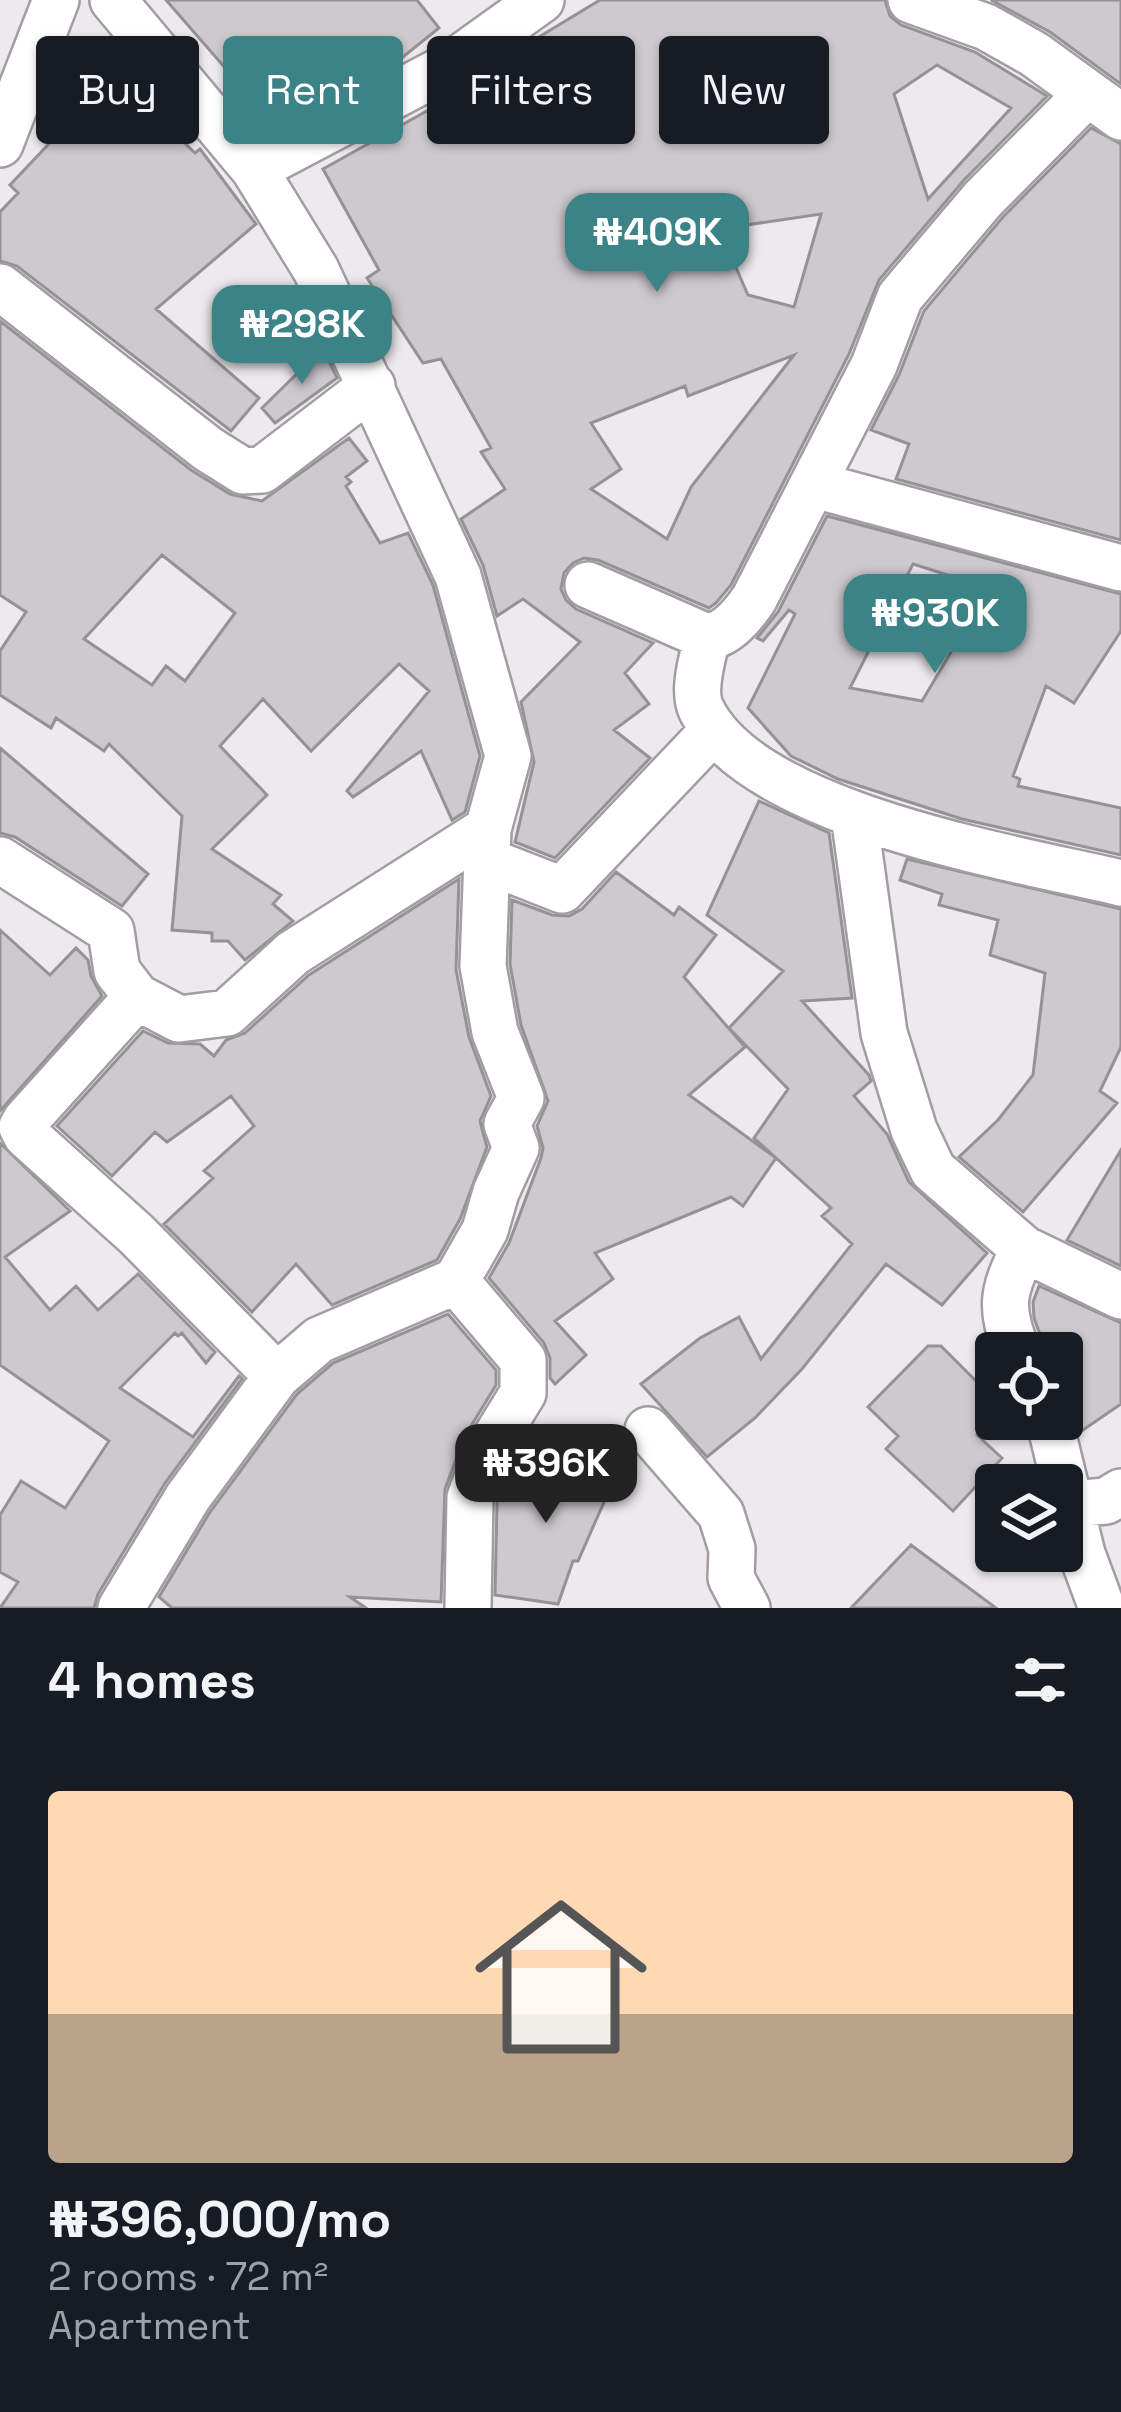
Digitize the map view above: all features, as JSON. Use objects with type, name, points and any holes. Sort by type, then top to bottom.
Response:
[{"type":"street","points":[[0,144],[56,0]]},
{"type":"street","points":[[113,0],[254,170],[316,269],[458,576],[508,756],[488,845],[483,966],[495,1032],[521,1099],[507,1124],[516,1148],[485,1231],[456,1281],[319,1340],[278,1376],[188,1497],[121,1608]]},
{"type":"street","points":[[254,170],[446,68],[541,0]]},
{"type":"street","points":[[588,585],[707,637],[742,616],[815,485],[874,365],[900,297],[983,200],[1104,106],[1034,53],[993,13],[911,0]]},
{"type":"street","points":[[0,286],[208,449],[244,471],[262,470],[372,386]]},
{"type":"street","points":[[815,485],[1121,568]]},
{"type":"street","points":[[707,637],[698,705],[714,730],[752,765],[854,815],[1121,883]]},
{"type":"street","points":[[488,845],[562,890],[714,730]]},
{"type":"street","points":[[854,815],[884,1034],[914,1130],[933,1170],[1024,1250],[1121,1296]]},
{"type":"street","points":[[0,860],[111,932],[117,971],[137,998],[179,1019],[227,1013],[293,953],[488,845]]},
{"type":"street","points":[[137,998],[22,1127],[278,1376]]},
{"type":"street","points":[[1009,1332],[1004,1321],[1006,1284],[1024,1250]]},
{"type":"street","points":[[456,1281],[523,1360],[523,1394],[488,1450],[470,1498],[468,1608]]},
{"type":"street","points":[[648,1430],[722,1514],[732,1549],[731,1578],[747,1608]]},
{"type":"street","points":[[1083,1503],[1106,1501],[1121,1492]]},
{"type":"street","points":[[1083,1557],[1102,1608]]},
{"type":"building","points":[[166,0],[417,0],[439,28],[403,57],[403,36],[223,36],[223,66]]},
{"type":"building","points":[[600,0],[885,0],[890,16],[901,25],[975,52],[1047,96],[964,180],[879,280],[849,354],[731,585],[716,603],[709,608],[598,560],[584,558],[564,573],[561,589],[576,609],[653,643],[625,673],[649,704],[614,730],[650,758],[555,858],[515,842],[534,762],[521,702],[580,642],[523,599],[497,616],[483,565],[461,519],[505,489],[481,452],[491,448],[441,359],[423,363],[367,278],[379,270],[323,169],[368,144],[403,144],[403,124],[427,111],[427,144],[635,144],[635,36],[541,36]],"holes":[[[937,65],[1011,108],[928,199],[894,94]],[[821,214],[794,307],[748,295],[719,229]],[[794,355],[691,487],[667,539],[591,489],[621,469],[591,423],[685,386],[688,396]]]},
{"type":"building","points":[[991,0],[1121,0],[1121,84],[1050,32]]},
{"type":"building","points":[[1091,128],[1121,144],[1121,540],[896,479],[909,444],[871,430],[924,311],[1003,217]]},
{"type":"building","points":[[49,144],[186,144],[195,153],[200,149],[256,224],[156,309],[259,398],[231,431],[17,266],[0,261],[0,212],[18,193],[10,185]]},
{"type":"building","points":[[0,321],[191,470],[230,494],[262,501],[349,438],[367,461],[346,477],[351,482],[346,486],[380,543],[408,533],[433,585],[480,756],[465,812],[452,820],[421,751],[353,797],[347,791],[429,691],[399,664],[311,751],[263,699],[220,746],[267,795],[212,849],[281,895],[273,904],[293,921],[245,960],[228,941],[212,941],[212,933],[172,930],[182,816],[109,744],[104,751],[56,718],[51,728],[0,695],[0,651],[26,612],[0,595]],"holes":[[[162,555],[235,613],[185,681],[166,666],[152,685],[84,639]]]},
{"type":"building","points":[[323,348],[337,378],[275,423],[262,408]]},
{"type":"building","points":[[827,516],[1121,594],[1121,631],[1074,703],[1046,686],[1013,776],[1020,779],[1018,786],[1121,808],[1121,855],[962,819],[838,779],[791,756],[748,708],[795,614],[789,610],[763,641],[757,638],[778,612]],"holes":[[[913,564],[989,588],[922,701],[850,688]]]},
{"type":"building","points":[[0,748],[148,874],[122,906],[15,837],[0,833]]},
{"type":"building","points":[[759,801],[829,833],[852,998],[802,1001],[869,1075],[871,1081],[854,1096],[887,1134],[909,1182],[987,1253],[942,1305],[886,1264],[802,1369],[755,1418],[707,1457],[641,1384],[700,1338],[739,1317],[761,1359],[852,1244],[822,1216],[831,1208],[754,1138],[788,1089],[729,1028],[783,971],[707,915]]},
{"type":"building","points":[[907,859],[1121,909],[1121,1047],[1100,1091],[1117,1103],[1023,1212],[959,1157],[998,1120],[1033,1075],[1045,973],[990,955],[998,920],[939,905],[942,894],[900,880]]},
{"type":"building","points":[[616,872],[674,915],[679,907],[716,935],[684,977],[745,1047],[689,1095],[776,1158],[743,1206],[731,1197],[595,1253],[613,1279],[555,1321],[586,1355],[555,1384],[544,1343],[489,1278],[509,1243],[541,1158],[537,1126],[548,1101],[521,1025],[510,964],[512,900],[552,915],[569,916],[582,909]]},
{"type":"building","points":[[459,879],[456,970],[469,1037],[491,1096],[480,1121],[487,1147],[460,1219],[437,1260],[332,1305],[296,1264],[252,1312],[164,1224],[213,1178],[204,1171],[254,1126],[231,1096],[167,1142],[155,1132],[112,1176],[57,1126],[143,1031],[168,1043],[200,1044],[214,1056],[226,1040],[245,1033],[309,975]]},
{"type":"building","points":[[0,930],[50,975],[76,948],[88,960],[102,996],[0,1111]]},
{"type":"building","points":[[0,1143],[70,1211],[5,1257],[50,1310],[76,1286],[98,1310],[138,1274],[215,1352],[206,1363],[182,1333],[175,1333],[120,1388],[193,1437],[239,1376],[242,1379],[165,1483],[94,1608],[0,1608],[18,1582],[0,1572],[0,1515],[21,1481],[65,1508],[109,1441],[0,1365]]},
{"type":"building","points":[[1121,1150],[1121,1266],[1067,1240]]},
{"type":"building","points":[[1039,1286],[1121,1323],[1121,1404],[1083,1430],[1083,1332],[1039,1332],[1033,1302]]},
{"type":"building","points":[[448,1314],[496,1370],[496,1385],[465,1436],[445,1489],[441,1602],[350,1597],[366,1608],[172,1608],[159,1597],[210,1512],[297,1394],[333,1363]]},
{"type":"building","points":[[928,1346],[941,1346],[975,1380],[975,1440],[982,1440],[1002,1458],[996,1464],[975,1464],[975,1487],[953,1511],[886,1449],[898,1436],[868,1407]]},
{"type":"building","points":[[556,1448],[616,1475],[578,1561],[573,1561],[558,1604],[495,1595],[497,1503],[509,1471],[543,1479]]},
{"type":"building","points":[[911,1545],[996,1608],[851,1608]]}]
